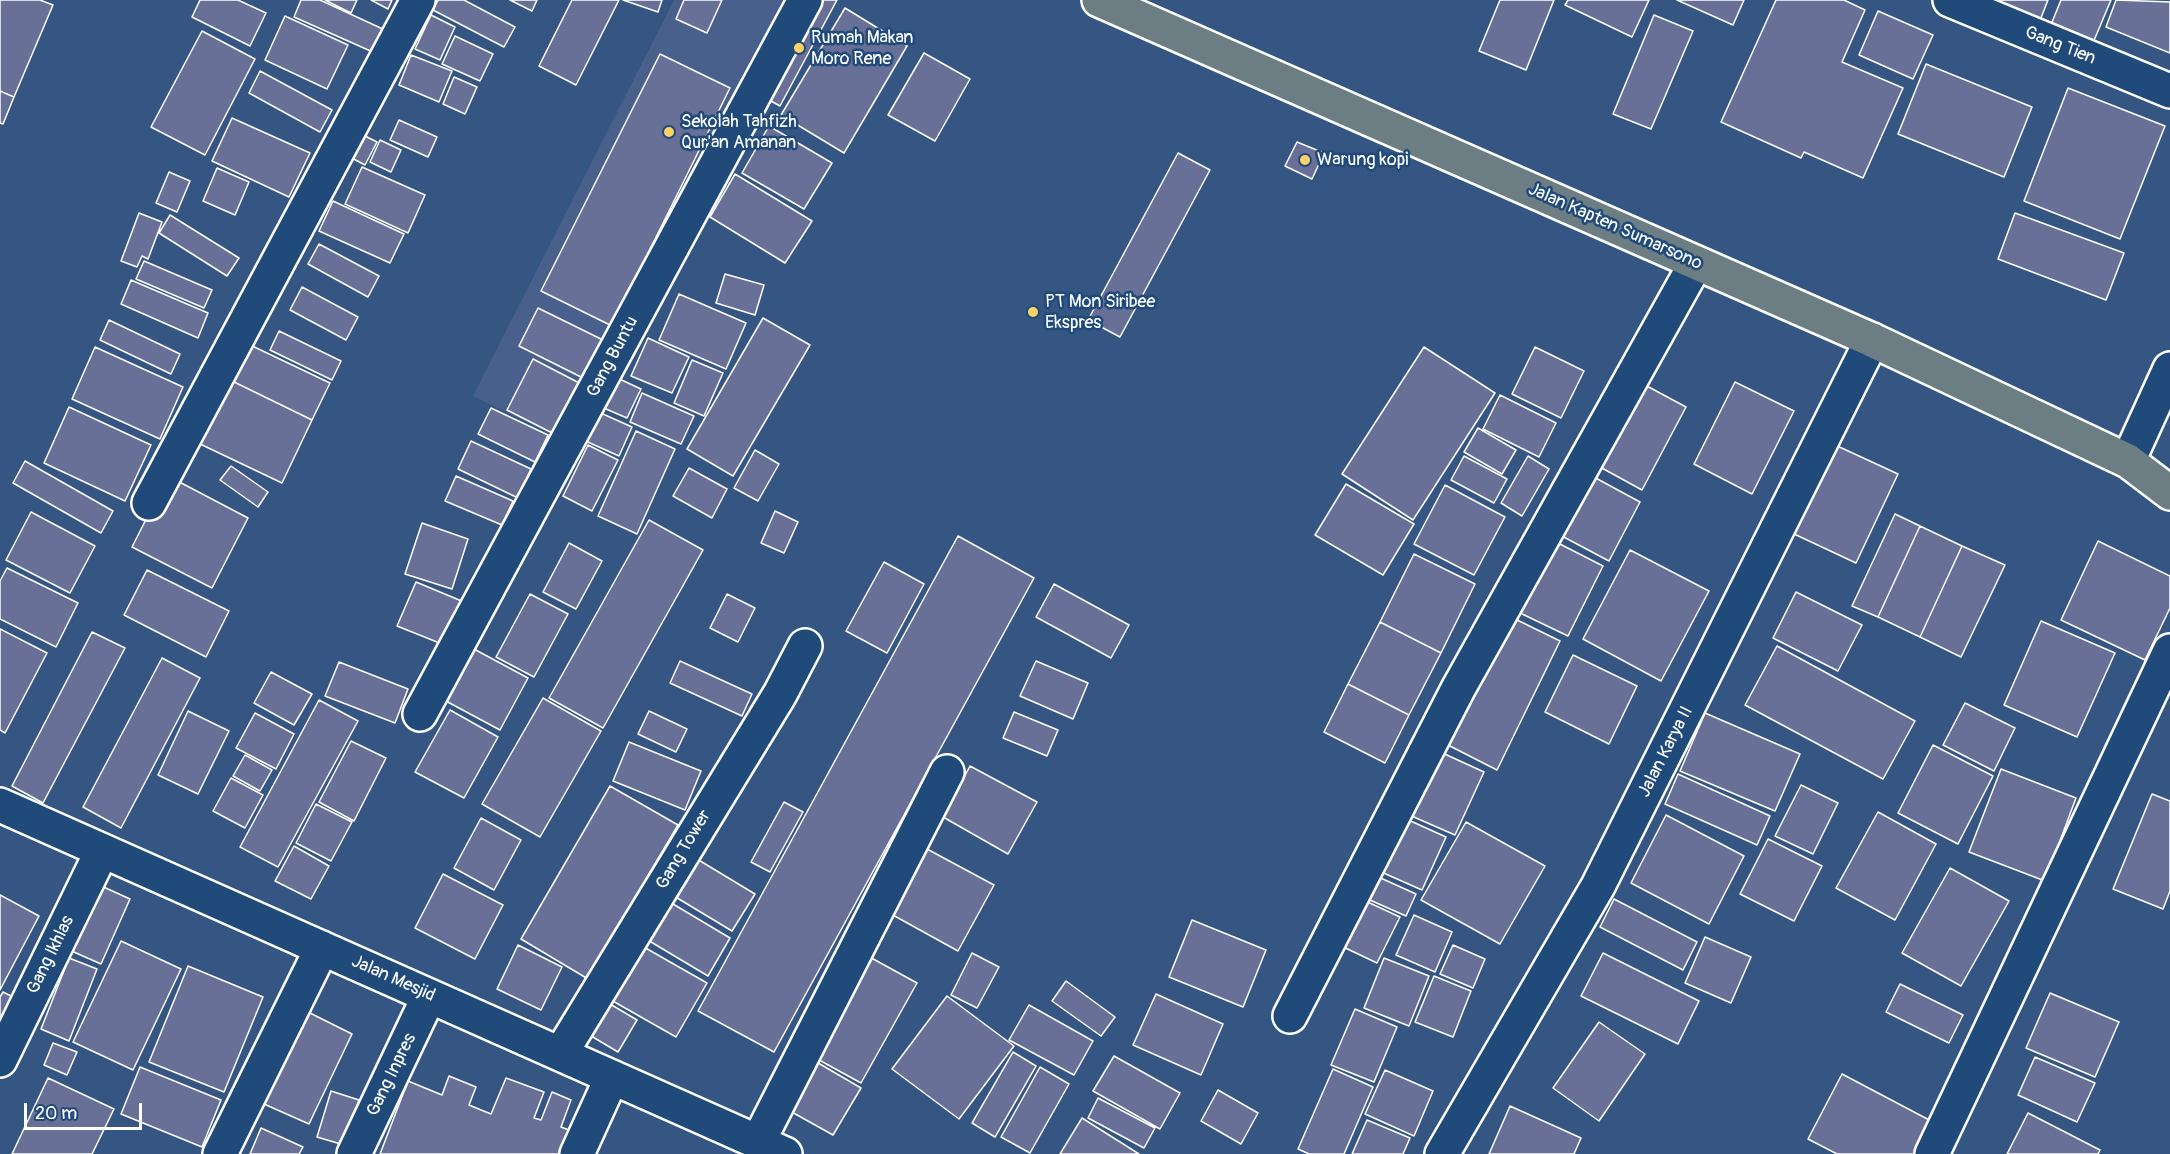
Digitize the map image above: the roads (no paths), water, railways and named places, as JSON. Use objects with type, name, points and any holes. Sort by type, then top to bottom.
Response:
[{"type":"highway","name":"Jalan Kapten Sumarsono","points":[[1099,0],[1872,340],[2128,461],[2170,493]]},
{"type":"highway","name":"Jalan Kapten Sumarsono","points":[[2128,461],[2170,461]]},
{"type":"street","points":[[149,503],[418,0]]},
{"type":"street","name":"Gang Buntu","points":[[420,714],[806,0]]},
{"type":"street","name":"Gang Tien","points":[[1950,0],[2170,91]]},
{"type":"street","points":[[1290,1016],[1458,688],[1696,263]]},
{"type":"street","name":"Jalan Karya II","points":[[1442,1154],[1598,886],[1872,340]]},
{"type":"street","points":[[2128,461],[2170,369]]},
{"type":"street","name":"Gang Tower","points":[[561,1053],[774,704],[806,646]]},
{"type":"street","points":[[1932,1154],[2170,651]]},
{"type":"street","points":[[772,1148],[947,772]]},
{"type":"street","name":"Jalan Mesjid","points":[[0,805],[772,1148]]},
{"type":"street","name":"Gang Ikhlas","points":[[0,1060],[102,851]]},
{"type":"street","points":[[220,1154],[322,948]]},
{"type":"street","name":"Gang Inpres","points":[[354,1154],[429,996]]},
{"type":"street","points":[[577,1154],[612,1077]]},
{"type":"place","name":"Rumah Makan Moro Rene","points":[[799,48]]},
{"type":"place","name":"Sekolah Tahfizh Qur'an Amanan","points":[[669,132]]},
{"type":"place","name":"Warung kopi","points":[[1305,160]]},
{"type":"place","name":"PT Mon Siribee Ekspres","points":[[1033,312]]}]
